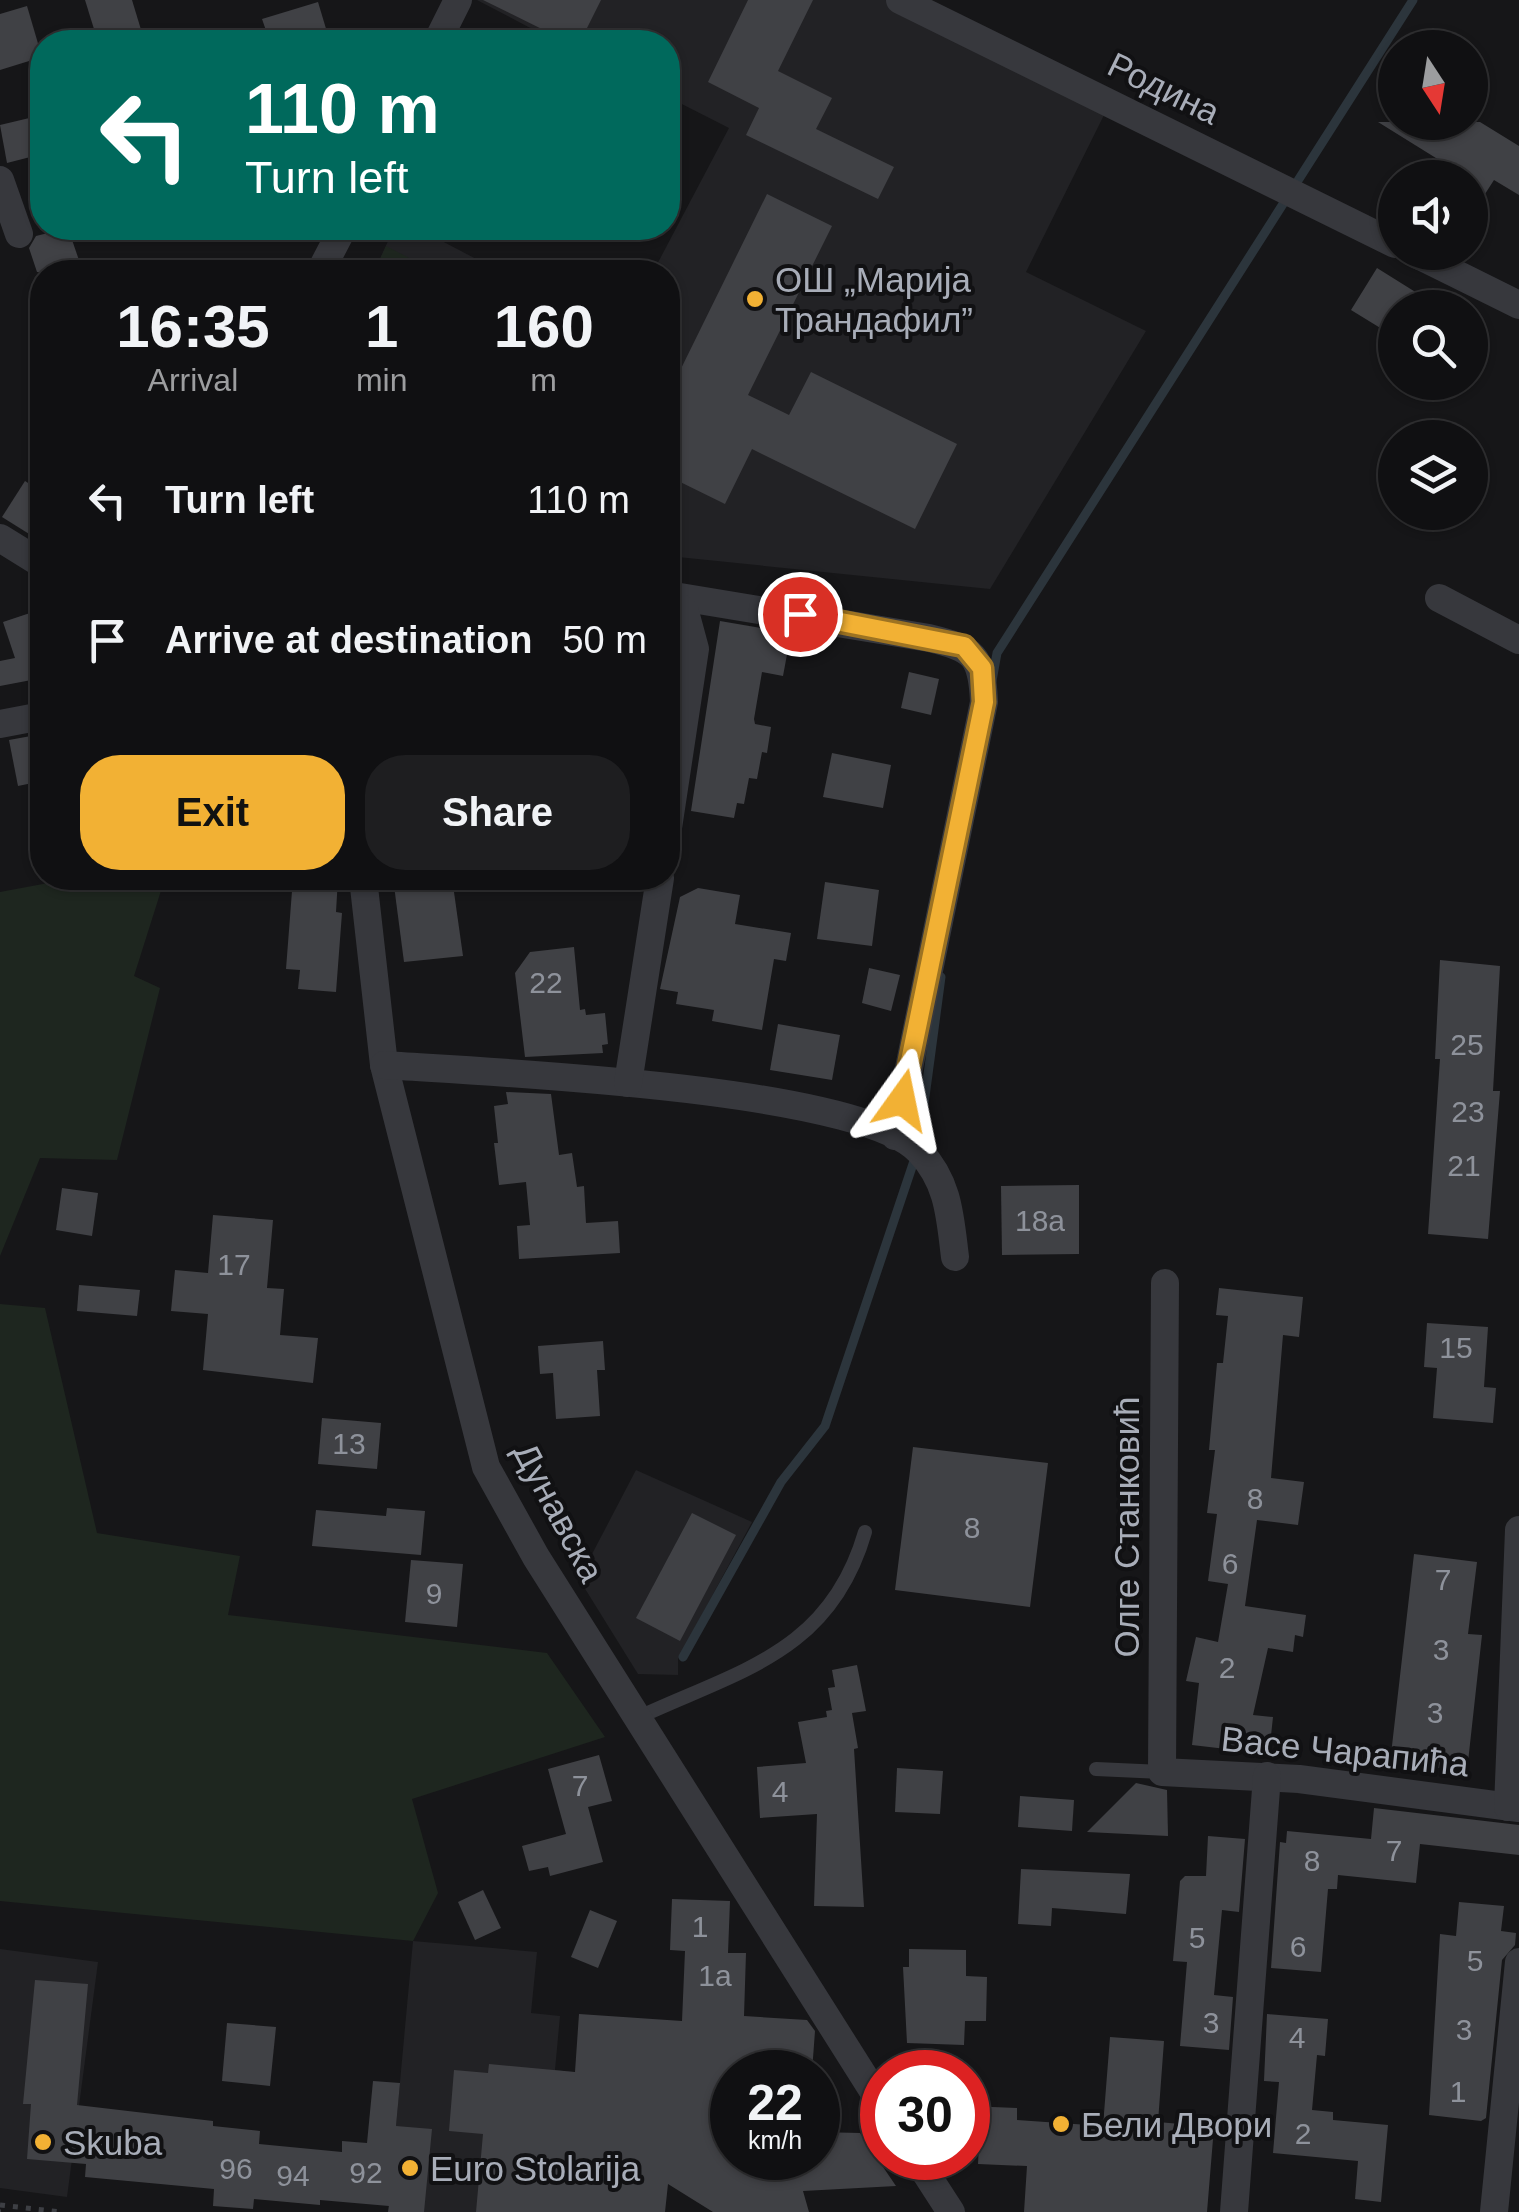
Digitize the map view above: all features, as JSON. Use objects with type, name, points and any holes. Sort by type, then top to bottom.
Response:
[{"type":"street","points":[[443,30],[458,0]]},
{"type":"street","name":"Родина","points":[[900,0],[1378,236]]},
{"type":"street","points":[[0,180],[19,234]]},
{"type":"street","points":[[1448,270],[1519,305]]},
{"type":"street","points":[[0,538],[30,557]]},
{"type":"street","points":[[680,598],[930,638],[964,646],[982,668],[984,702],[895,1136]]},
{"type":"street","points":[[1439,598],[1519,640]]},
{"type":"street","points":[[680,607],[685,612],[695,648],[680,748]]},
{"type":"street","points":[[0,724],[30,718]]},
{"type":"street","name":"Дунавска","points":[[364,890],[384,1064],[486,1467],[536,1557],[860,2069]]},
{"type":"street","points":[[628,1083],[658,890]]},
{"type":"street","points":[[384,1064],[628,1083],[803,1108],[878,1127],[918,1148],[946,1186],[955,1257]]},
{"type":"street","name":"Олге Станковић","points":[[1162,1772],[1165,1283]]},
{"type":"street","points":[[1514,1808],[1519,1530]]},
{"type":"street","name":"Васе Чарапића","points":[[1162,1772],[1267,1776],[1514,1808]]},
{"type":"street","points":[[1234,2212],[1267,1776]]},
{"type":"street","points":[[1494,2212],[1519,1962]]},
{"type":"street","points":[[930,2180],[950,2212]]},
{"type":"lane","points":[[637,1718],[801,1639],[838,1598],[865,1532]]},
{"type":"lane","points":[[1096,1769],[1162,1772]]},
{"type":"path","points":[[0,2210],[60,2212]]},
{"type":"shaded area","points":[[477,0],[886,0],[1107,109],[1026,272],[1146,331],[990,589],[680,557],[680,260],[659,260],[670,240],[680,240],[680,221],[729,128],[680,103],[680,30],[534,30]]},
{"type":"shaded area","points":[[389,240],[440,240],[478,260],[379,260]]},
{"type":"shaded area","points":[[386,246],[413,260],[380,260]]},
{"type":"shaded area","points":[[30,886],[30,890],[161,890],[134,976],[160,988],[117,1160],[40,1158],[0,1256],[0,892]]},
{"type":"shaded area","points":[[0,1304],[45,1308],[97,1533],[240,1556],[228,1615],[547,1653],[605,1737],[412,1799],[438,1893],[413,1941],[0,1901]]},
{"type":"shaded area","points":[[636,1470],[752,1522],[678,1659],[678,1675],[638,1674],[579,1579]]},
{"type":"shaded area","points":[[413,1941],[537,1952],[531,2013],[560,2016],[555,2070],[582,2073],[571,2212],[388,2212]]},
{"type":"shaded area","points":[[0,1949],[98,1962],[67,2197],[0,2188]]},
{"type":"building","points":[[85,0],[132,0],[141,30],[94,30]]},
{"type":"building","points":[[483,0],[601,0],[586,30],[544,30]]},
{"type":"building","points":[[748,0],[813,0],[778,71],[832,98],[816,129],[894,167],[878,199],[746,135],[759,108],[708,82]]},
{"type":"building","points":[[318,2],[326,30],[266,30],[262,19]]},
{"type":"building","points":[[27,6],[34,30],[30,30],[30,61],[0,70],[0,14]]},
{"type":"building","points":[[30,118],[30,157],[7,163],[0,125]]},
{"type":"building","points":[[1488,127],[1519,146],[1519,195],[1494,180],[1488,189],[1488,160],[1439,160],[1407,140],[1488,140]]},
{"type":"building","name":"ОШ „Марија Трандафил”","points":[[767,194],[832,226],[748,395],[789,415],[811,372],[957,444],[915,529],[752,449],[725,504],[680,482],[680,371]]},
{"type":"building","points":[[34,240],[72,240],[79,260],[33,260],[29,248]]},
{"type":"building","points":[[1377,268],[1412,290],[1378,290],[1378,327],[1351,310]]},
{"type":"building","points":[[25,481],[30,484],[30,534],[2,517]]},
{"type":"building","points":[[30,613],[30,680],[0,686],[0,661],[15,658],[3,622]]},
{"type":"building","points":[[720,621],[791,633],[783,676],[762,672],[754,719],[755,724],[771,727],[767,753],[762,752],[757,779],[749,778],[744,804],[737,803],[734,818],[691,811]]},
{"type":"building","points":[[909,672],[939,679],[931,715],[901,708]]},
{"type":"building","points":[[30,736],[30,784],[18,786],[9,740]]},
{"type":"building","points":[[832,753],[891,765],[883,808],[823,797]]},
{"type":"building","points":[[825,882],[879,890],[872,946],[817,939]]},
{"type":"building","points":[[698,888],[740,895],[735,924],[791,933],[786,961],[774,959],[762,1030],[712,1021],[714,1010],[676,1004],[678,992],[660,989],[680,897]]},
{"type":"building","points":[[292,890],[337,890],[336,912],[342,913],[336,992],[298,989],[300,970],[286,969]]},
{"type":"building","points":[[395,890],[454,890],[463,956],[404,962]]},
{"type":"building","points":[[574,947],[580,1010],[585,1009],[586,1015],[605,1013],[608,1044],[602,1045],[603,1053],[525,1057],[515,973],[530,952]]},
{"type":"building","points":[[1440,960],[1500,966],[1493,1091],[1500,1091],[1488,1239],[1428,1234],[1440,1059],[1435,1059]]},
{"type":"building","points":[[869,968],[900,975],[891,1011],[862,1003]]},
{"type":"building","points":[[778,1024],[840,1035],[832,1080],[770,1070]]},
{"type":"building","points":[[506,1092],[551,1094],[559,1155],[572,1153],[577,1187],[584,1186],[586,1223],[618,1221],[620,1253],[519,1259],[517,1226],[530,1225],[526,1182],[499,1185],[494,1143],[498,1143],[494,1106],[508,1104]]},
{"type":"building","points":[[1079,1185],[1079,1254],[1002,1255],[1001,1186]]},
{"type":"building","points":[[62,1188],[98,1193],[92,1236],[56,1230]]},
{"type":"building","points":[[213,1215],[273,1220],[267,1288],[284,1289],[280,1335],[318,1338],[313,1383],[203,1370],[208,1314],[171,1311],[175,1270],[208,1273]]},
{"type":"building","points":[[79,1285],[140,1290],[137,1316],[77,1311]]},
{"type":"building","points":[[1219,1288],[1303,1297],[1299,1337],[1283,1335],[1271,1478],[1304,1482],[1298,1525],[1257,1520],[1245,1606],[1306,1615],[1303,1637],[1295,1635],[1293,1652],[1268,1648],[1253,1715],[1273,1717],[1269,1754],[1192,1745],[1199,1683],[1186,1681],[1196,1637],[1218,1642],[1228,1584],[1208,1581],[1217,1514],[1207,1513],[1215,1450],[1209,1450],[1217,1363],[1223,1363],[1228,1316],[1216,1315]]},
{"type":"building","points":[[1427,1323],[1488,1327],[1484,1387],[1496,1388],[1493,1423],[1433,1418],[1437,1368],[1424,1367]]},
{"type":"building","points":[[603,1341],[605,1370],[597,1370],[600,1416],[556,1419],[553,1373],[540,1374],[538,1346]]},
{"type":"building","points":[[322,1418],[381,1423],[377,1469],[318,1464]]},
{"type":"building","points":[[913,1447],[1048,1463],[1030,1607],[895,1590]]},
{"type":"building","points":[[387,1508],[425,1511],[421,1555],[312,1546],[316,1510],[386,1516]]},
{"type":"building","points":[[692,1513],[736,1535],[680,1641],[636,1618]]},
{"type":"building","points":[[1414,1554],[1477,1562],[1468,1634],[1482,1635],[1467,1771],[1390,1763]]},
{"type":"building","points":[[411,1560],[463,1564],[457,1627],[405,1622]]},
{"type":"building","points":[[857,1665],[866,1711],[852,1713],[858,1748],[854,1749],[864,1907],[814,1906],[817,1814],[760,1818],[757,1767],[806,1763],[798,1722],[827,1717],[826,1711],[832,1710],[828,1688],[835,1687],[832,1670]]},
{"type":"building","points":[[599,1755],[612,1801],[588,1807],[603,1862],[550,1876],[548,1867],[529,1871],[522,1846],[566,1834],[548,1769]]},
{"type":"building","points":[[897,1768],[943,1771],[940,1814],[895,1812]]},
{"type":"building","points":[[1136,1783],[1167,1790],[1168,1836],[1087,1832]]},
{"type":"building","points":[[1020,1796],[1074,1800],[1072,1831],[1018,1827]]},
{"type":"building","points":[[1374,1808],[1519,1825],[1519,1855],[1420,1844],[1416,1883],[1338,1875],[1337,1889],[1328,1889],[1321,1972],[1271,1968],[1280,1842],[1286,1843],[1287,1831],[1371,1839]]},
{"type":"building","points":[[1208,1836],[1245,1839],[1239,1912],[1222,1910],[1214,1995],[1233,1997],[1229,2050],[1180,2046],[1187,1962],[1173,1961],[1180,1881],[1185,1876],[1206,1876]]},
{"type":"building","points":[[1021,1869],[1130,1874],[1126,1914],[1052,1908],[1051,1926],[1018,1924]]},
{"type":"building","points":[[483,1890],[501,1928],[475,1940],[458,1902]]},
{"type":"building","points":[[672,1899],[730,1901],[728,1953],[746,1953],[744,2016],[807,2020],[815,2031],[814,2050],[710,2050],[710,2180],[840,2180],[840,2133],[860,2133],[860,2180],[892,2180],[896,2186],[803,2191],[809,2212],[713,2212],[668,2184],[665,2212],[476,2212],[483,2134],[449,2131],[454,2070],[488,2073],[489,2064],[575,2072],[579,2014],[682,2021],[685,1951],[670,1950]]},
{"type":"building","points":[[1459,1902],[1504,1906],[1501,1931],[1516,1933],[1515,1945],[1502,1960],[1486,2118],[1481,2121],[1429,2115],[1440,1934],[1456,1936]]},
{"type":"building","points":[[590,1910],[617,1921],[598,1968],[571,1957]]},
{"type":"building","points":[[909,1949],[966,1950],[966,1976],[987,1977],[986,2021],[965,2021],[964,2045],[907,2043],[903,1967],[909,1967]]},
{"type":"building","points":[[35,1980],[88,1984],[77,2105],[213,2121],[213,2126],[260,2131],[259,2144],[342,2152],[342,2141],[367,2143],[373,2081],[400,2083],[396,2126],[432,2129],[424,2212],[388,2212],[389,2206],[320,2200],[320,2205],[254,2199],[253,2209],[213,2206],[214,2189],[85,2177],[86,2164],[27,2159],[31,2104],[23,2104]]},
{"type":"building","points":[[1267,2014],[1328,2019],[1325,2056],[1317,2055],[1312,2110],[1333,2112],[1333,2120],[1388,2125],[1381,2202],[1355,2199],[1358,2161],[1273,2153],[1279,2082],[1264,2081]]},
{"type":"building","points":[[227,2023],[276,2027],[270,2086],[222,2081]]},
{"type":"building","points":[[1110,2037],[1164,2041],[1158,2122],[1214,2127],[1207,2212],[1024,2212],[1027,2166],[990,2164],[990,2107],[1017,2108],[1017,2120],[1103,2126]]},
{"type":"waterway","points":[[992,681],[997,653],[1413,0]]},
{"type":"waterway","points":[[683,1657],[781,1482],[825,1426],[918,1149],[941,977]]},
{"type":"place","name":"ОШ „Марија Трандафил”","points":[[755,299]]},
{"type":"place","name":"Бели Двори","points":[[1061,2124]]},
{"type":"place","name":"Skuba","points":[[43,2142]]},
{"type":"place","name":"Euro Stolarija","points":[[410,2168]]},
{"type":"route","points":[[800,614],[964,646],[982,668],[984,702],[902,1100]]}]
